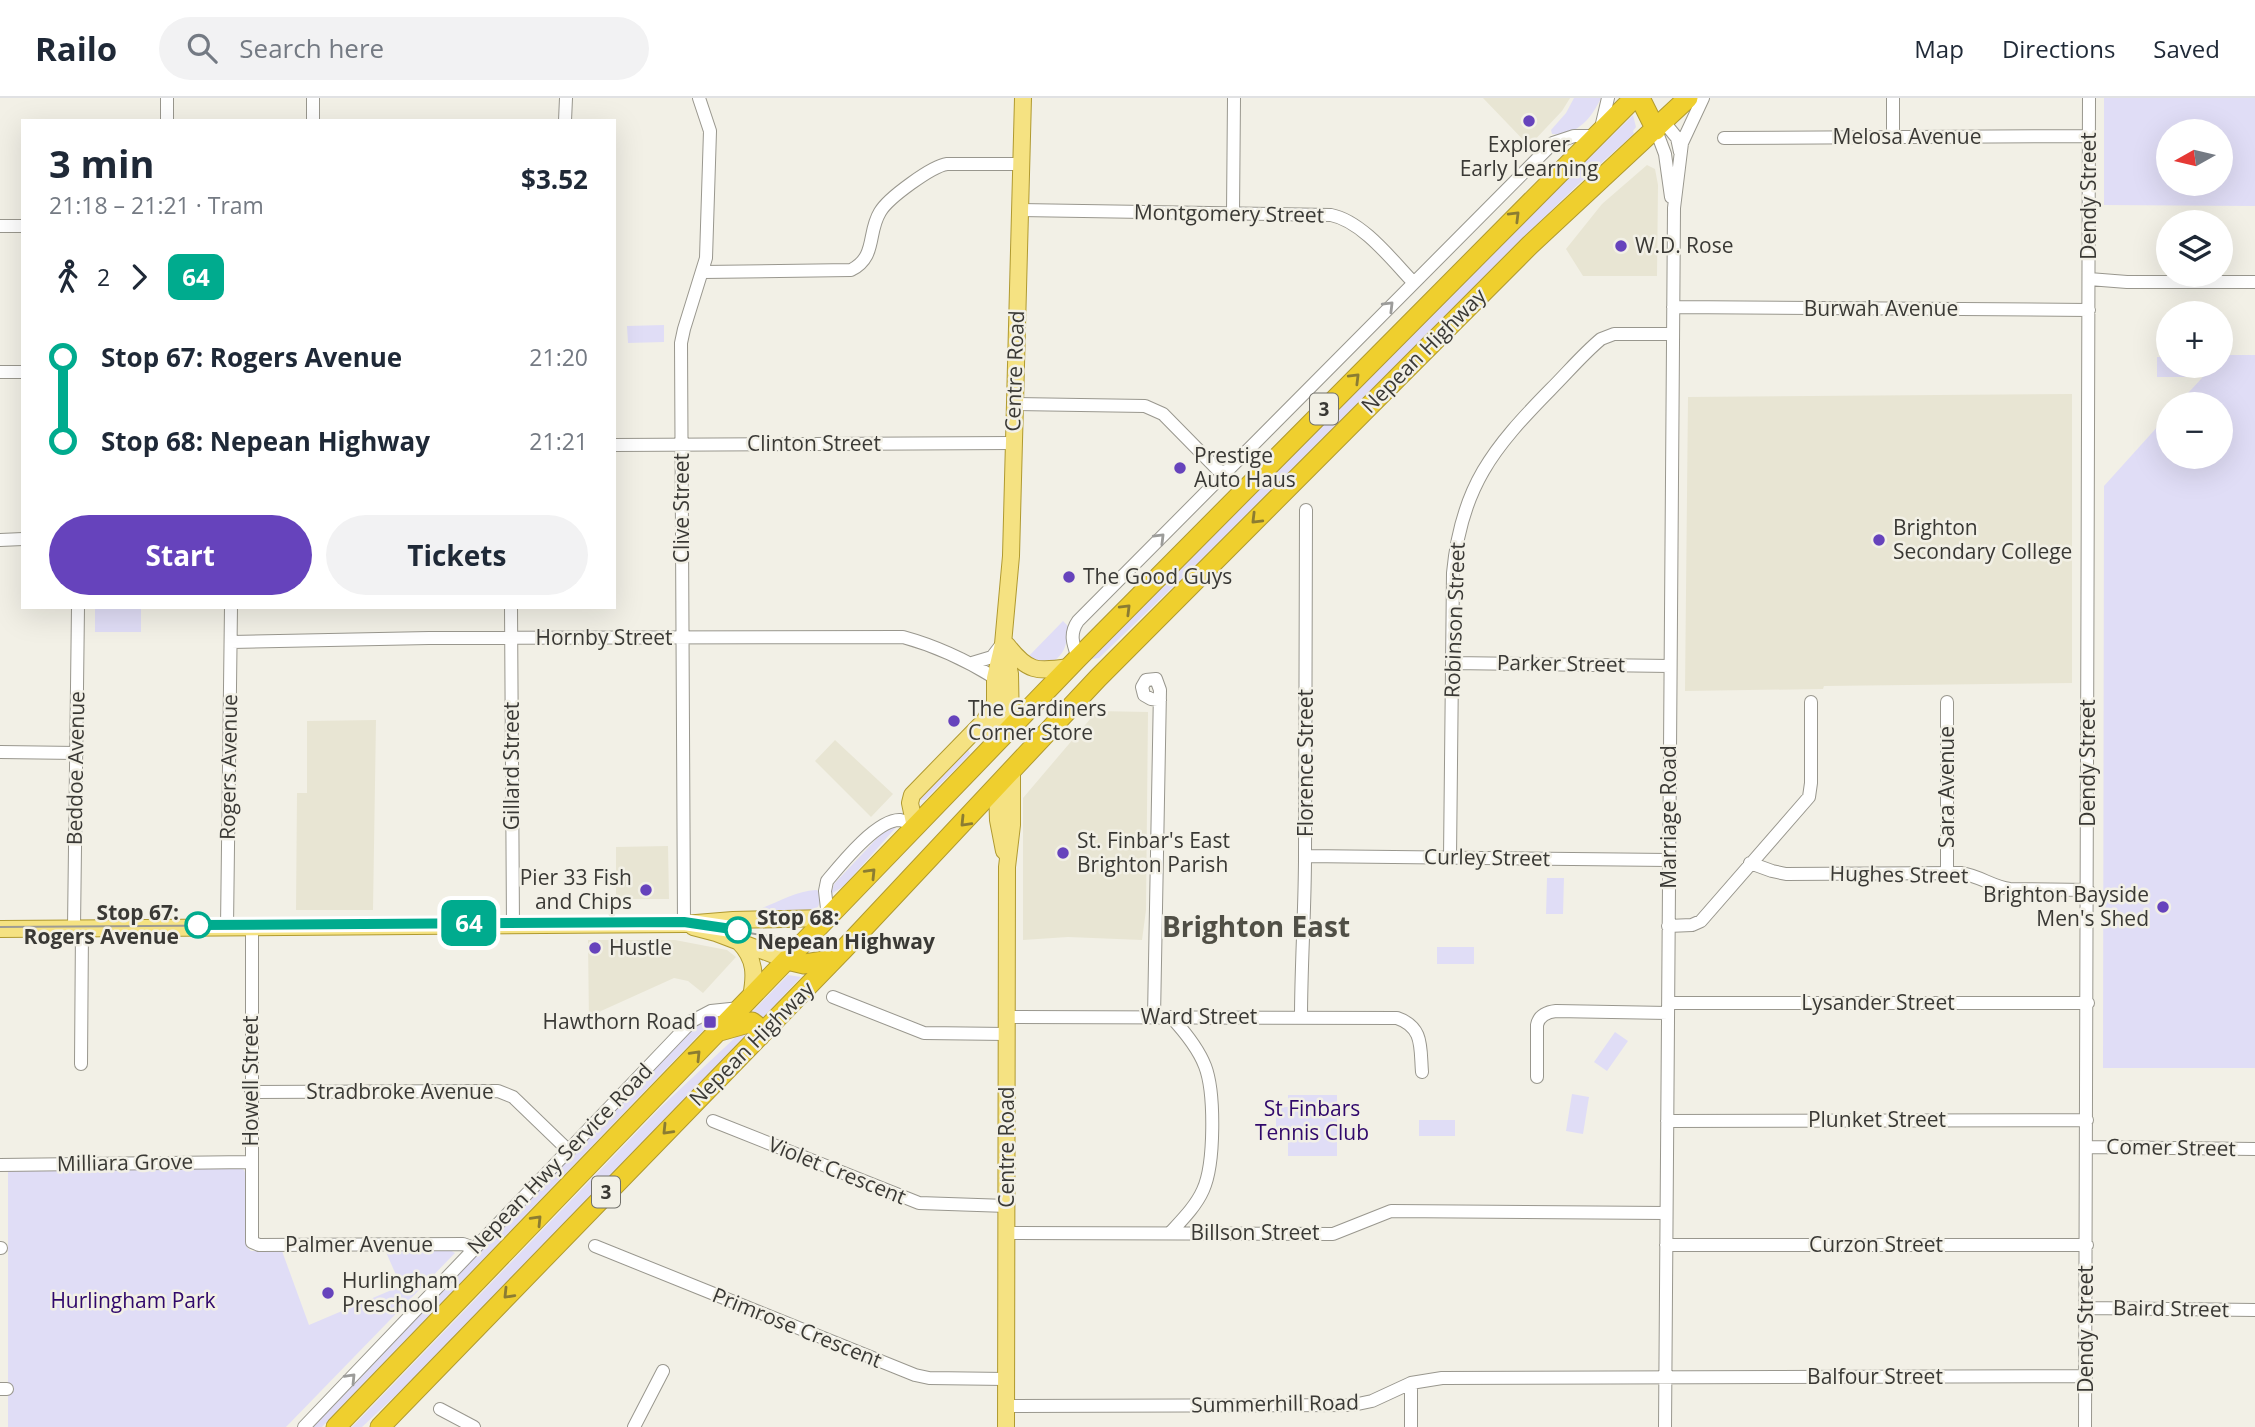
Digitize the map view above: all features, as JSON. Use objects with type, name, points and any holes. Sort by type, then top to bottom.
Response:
[{"type":"highway","name":"Nepean Highway","points":[[336,1427],[1074,662],[1634,98]]},
{"type":"highway","points":[[1640,98],[1660,126]]},
{"type":"highway","name":"Nepean Highway","points":[[380,1427],[997,789],[1098,678],[1530,245],[1688,98]]},
{"type":"highway","points":[[1074,662],[1098,678]]},
{"type":"highway","name":"Centre Road","points":[[1011,727],[1012,772]]},
{"type":"highway","name":"Centre Road","points":[[995,745],[997,789]]},
{"type":"highway","points":[[787,960],[804,964],[834,959]]},
{"type":"highway","points":[[719,1031],[752,1022],[760,1036]]},
{"type":"main road","name":"Centre Road","points":[[995,745],[995,678],[1004,640],[1011,556],[1023,98]]},
{"type":"main road","name":"Centre Road","points":[[1004,640],[1010,674],[1011,727]]},
{"type":"main road","points":[[1004,640],[1028,667],[1049,670],[1074,662]]},
{"type":"main road","points":[[915,827],[911,796],[985,720],[994,705]]},
{"type":"main road","name":"Centre Road","points":[[1006,1427],[1007,867],[1012,825],[1012,772]]},
{"type":"main road","name":"Centre Road","points":[[997,789],[999,824],[1007,867]]},
{"type":"main road","points":[[0,929],[684,924],[733,919],[827,918]]},
{"type":"main road","points":[[684,924],[787,960]]},
{"type":"main road","points":[[737,941],[746,950],[754,967],[747,1002]]},
{"type":"street","points":[[167,98],[167,119]]},
{"type":"street","points":[[313,98],[313,119]]},
{"type":"street","points":[[565,119],[566,98]]},
{"type":"street","name":"Clive Street","points":[[684,924],[681,343],[706,258],[710,131],[699,98]]},
{"type":"street","points":[[1233,214],[1234,98]]},
{"type":"street","points":[[1074,662],[1072,639],[1078,621],[1553,143],[1569,136],[1598,134],[1608,98]]},
{"type":"street","name":"Marriage Road","points":[[1665,1427],[1674,208],[1683,139],[1703,98]]},
{"type":"street","points":[[1893,98],[1893,136]]},
{"type":"street","name":"Dendy Street","points":[[2085,1427],[2089,98]]},
{"type":"street","points":[[1660,126],[1677,138],[1679,159]]},
{"type":"street","name":"Marriage Road","points":[[1660,126],[1667,180],[1674,208]]},
{"type":"street","name":"Melosa Avenue","points":[[1724,138],[2089,136]]},
{"type":"street","points":[[703,272],[851,270],[867,256],[881,209],[938,166],[1021,164]]},
{"type":"street","name":"Montgomery Street","points":[[1020,210],[1338,216],[1359,228],[1413,282]]},
{"type":"street","points":[[0,226],[21,226]]},
{"type":"street","points":[[2089,282],[2255,282]]},
{"type":"street","name":"Burwah Avenue","points":[[1673,307],[2089,310]]},
{"type":"street","name":"Robinson Street","points":[[1450,858],[1453,573],[1458,533],[1469,497],[1496,449],[1518,423],[1604,337],[1615,334],[1673,334]]},
{"type":"street","points":[[0,372],[21,372]]},
{"type":"street","points":[[1014,404],[1145,406],[1163,414],[1223,475]]},
{"type":"street","name":"Clinton Street","points":[[616,445],[1013,443]]},
{"type":"street","name":"Florence Street","points":[[1301,1017],[1301,945],[1306,856],[1306,510]]},
{"type":"street","points":[[0,540],[21,539]]},
{"type":"street","name":"Beddoe Avenue","points":[[78,609],[76,753],[81,1064]]},
{"type":"street","name":"Rogers Avenue","points":[[227,927],[232,609]]},
{"type":"street","name":"Gillard Street","points":[[511,609],[513,925]]},
{"type":"street","name":"Hornby Street","points":[[231,642],[903,637],[928,644],[972,663],[995,678]]},
{"type":"street","points":[[972,663],[984,661],[994,655],[1004,640]]},
{"type":"street","name":"Parker Street","points":[[1452,663],[1670,666]]},
{"type":"street","points":[[1154,1017],[1160,700]]},
{"type":"street","points":[[1668,926],[1692,925],[1701,921],[1809,797],[1811,702]]},
{"type":"street","name":"Sara Avenue","points":[[1947,702],[1947,873]]},
{"type":"street","points":[[0,752],[76,753]]},
{"type":"street","points":[[827,918],[827,881],[876,830],[888,822],[899,820],[915,827]]},
{"type":"street","name":"Curley Street","points":[[1306,856],[1669,860]]},
{"type":"street","name":"Hughes Street","points":[[1751,863],[1786,874],[1947,873],[1980,877],[2010,889],[2088,890]]},
{"type":"street","name":"Howell Street","points":[[251,1235],[252,927]]},
{"type":"street","name":"Ward Street","points":[[833,997],[924,1033],[1154,1017],[1390,1018],[1403,1020],[1416,1030],[1422,1072]]},
{"type":"street","name":"Nepean Hwy Service Road","points":[[304,1427],[698,1017],[747,1002]]},
{"type":"street","name":"Lysander Street","points":[[1537,1077],[1537,1025],[1546,1013],[1556,1011],[2088,1003]]},
{"type":"street","points":[[1170,1233],[1202,1193],[1211,1157],[1209,1077],[1201,1057],[1171,1017]]},
{"type":"street","name":"Stradbroke Avenue","points":[[251,1092],[498,1091],[513,1097],[569,1151]]},
{"type":"street","name":"Plunket Street","points":[[1667,1121],[2087,1120]]},
{"type":"street","name":"Violet Crescent","points":[[713,1121],[919,1203],[1007,1206]]},
{"type":"street","name":"Comer Street","points":[[2087,1147],[2255,1149]]},
{"type":"street","name":"Milliara Grove","points":[[0,1165],[250,1162]]},
{"type":"street","name":"Billson Street","points":[[1007,1233],[1336,1234],[1391,1212],[1667,1213]]},
{"type":"street","name":"Palmer Avenue","points":[[251,1235],[252,1242],[259,1245],[463,1244],[474,1248]]},
{"type":"street","name":"Curzon Street","points":[[1666,1245],[2087,1245]]},
{"type":"street","name":"Primrose Crescent","points":[[595,1246],[915,1375],[929,1378],[1006,1379]]},
{"type":"street","name":"Baird Street","points":[[2086,1308],[2255,1310]]},
{"type":"street","points":[[634,1427],[663,1371]]},
{"type":"street","name":"Balfour Street","points":[[1665,1378],[2086,1376]]},
{"type":"street","name":"Summerhill Road","points":[[1006,1406],[1353,1405],[1372,1401],[1411,1383],[1442,1378],[1665,1378]]},
{"type":"street","points":[[1411,1383],[1411,1427]]},
{"type":"street","points":[[440,1409],[474,1427]]},
{"type":"shaded area","name":"Explorer Early Learning","points":[[1483,98],[1570,98],[1562,111],[1529,146]]},
{"type":"shaded area","points":[[1647,165],[1655,169],[1658,185],[1657,276],[1583,276],[1566,249],[1602,204]]},
{"type":"shaded area","name":"Brighton Secondary College","points":[[2072,394],[2072,683],[1824,686],[1823,689],[1685,691],[1688,397]]},
{"type":"shaded area","points":[[1097,711],[1148,712],[1146,910],[1142,940],[1068,937],[1023,940],[1023,798]]},
{"type":"shaded area","points":[[376,720],[373,910],[296,910],[297,793],[307,793],[307,721]]},
{"type":"shaded area","points":[[835,740],[893,794],[871,817],[815,761]]},
{"type":"shaded area","points":[[668,846],[669,899],[616,899],[616,847]]},
{"type":"shaded area","points":[[588,940],[675,940],[727,950],[736,957],[703,993],[688,981],[674,978],[601,1011],[589,1023]]},
{"type":"green space","points":[[1574,98],[1601,98],[1582,125],[1569,132],[1552,134],[1551,130],[1566,113]]},
{"type":"green space","points":[[2104,98],[2255,98],[2255,206],[2104,205]]},
{"type":"green space","points":[[1633,115],[1636,127],[1634,134],[1542,219],[1174,586],[1099,658],[1091,659],[1511,234]]},
{"type":"green space","points":[[664,325],[664,342],[628,343],[627,326]]},
{"type":"green space","points":[[2233,355],[2255,355],[2255,1068],[2103,1068],[2104,486],[2156,428],[2156,469],[2233,469],[2233,392],[2189,392],[2202,378],[2233,378]]},
{"type":"green space","points":[[95,609],[141,609],[141,632],[95,632]]},
{"type":"green space","points":[[1063,621],[1068,626],[1064,648],[1059,656],[1049,665],[1026,659]]},
{"type":"green space","points":[[967,747],[970,754],[925,800],[919,800],[930,784]]},
{"type":"green space","points":[[899,824],[844,886],[831,894],[834,884],[881,834]]},
{"type":"green space","points":[[1547,878],[1564,878],[1563,914],[1546,914]]},
{"type":"green space","points":[[819,891],[820,902],[813,910],[763,913],[762,908],[795,894]]},
{"type":"green space","points":[[1437,947],[1474,947],[1474,964],[1437,964]]},
{"type":"green space","points":[[788,975],[801,977],[761,1020],[751,1013]]},
{"type":"green space","points":[[719,1014],[322,1427],[312,1427],[693,1026],[706,1017]]},
{"type":"green space","points":[[751,1030],[406,1386],[362,1427],[352,1427],[661,1107],[739,1034]]},
{"type":"green space","points":[[1615,1032],[1628,1041],[1607,1071],[1594,1062]]},
{"type":"green space","points":[[1572,1094],[1589,1097],[1583,1134],[1566,1131]]},
{"type":"green space","name":"St Finbars Tennis Club","points":[[1288,1095],[1337,1095],[1337,1156],[1288,1156],[1288,1128],[1276,1128],[1276,1107],[1288,1107]]},
{"type":"green space","points":[[1419,1120],[1455,1120],[1455,1136],[1419,1136]]},
{"type":"green space","name":"Hurlingham Park","points":[[239,1167],[246,1175],[246,1246],[251,1251],[282,1251],[309,1325],[401,1286],[385,1250],[448,1249],[455,1253],[286,1427],[8,1427],[8,1170]]},
{"type":"tram line","points":[[0,927],[684,922],[779,938]]},
{"type":"tram line","name":"64","points":[[198,925],[684,922],[738,930]]},
{"type":"place","name":"Explorer Early Learning","points":[[1529,121]]},
{"type":"place","name":"W.D. Rose","points":[[1621,246]]},
{"type":"place","name":"Prestige Auto Haus","points":[[1180,468]]},
{"type":"place","name":"Brighton Secondary College","points":[[1879,540]]},
{"type":"place","name":"The Good Guys","points":[[1069,577]]},
{"type":"place","name":"The Gardiners Corner Store","points":[[954,721]]},
{"type":"place","name":"St. Finbar's East Brighton Parish","points":[[1063,853]]},
{"type":"place","name":"Pier 33 Fish and Chips","points":[[646,890]]},
{"type":"place","name":"Brighton Bayside Men's Shed","points":[[2163,907]]},
{"type":"place","name":"Stop 67: Rogers Avenue","points":[[198,925]]},
{"type":"place","name":"Stop 68: Nepean Highway","points":[[738,930]]},
{"type":"place","name":"Hustle","points":[[595,948]]},
{"type":"place","name":"Hawthorn Road","points":[[710,1022]]},
{"type":"place","name":"Hurlingham Preschool","points":[[328,1293]]},
{"type":"district","name":"Brighton East","points":[[1256,927]]}]
